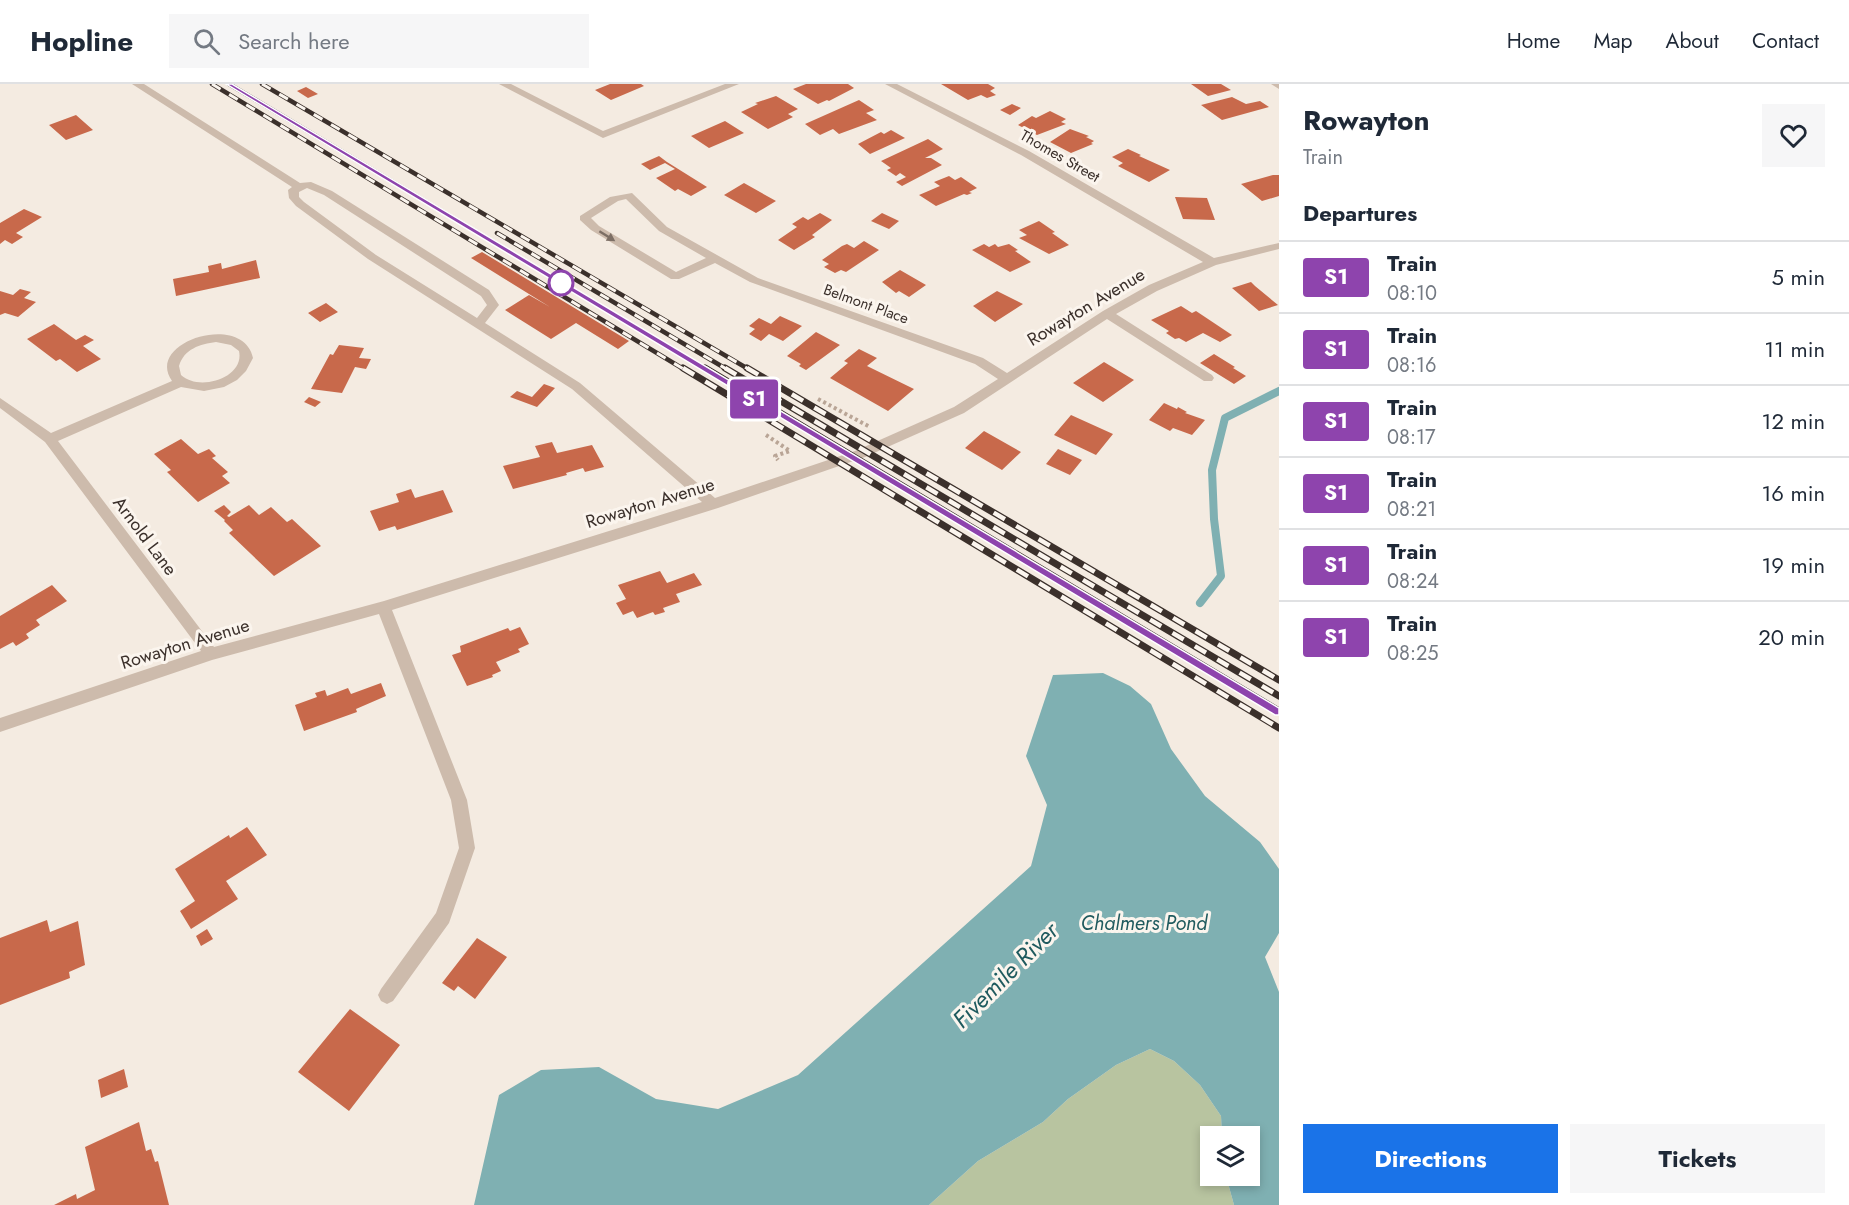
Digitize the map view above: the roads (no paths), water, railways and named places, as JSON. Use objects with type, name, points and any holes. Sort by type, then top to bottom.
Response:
[{"type":"street","points":[[137,84],[298,186]]},
{"type":"street","points":[[504,84],[603,135],[734,84]]},
{"type":"street","name":"Thomes Street","points":[[890,84],[1026,153],[1212,262]]},
{"type":"street","points":[[478,325],[493,305],[485,293],[312,184],[298,186],[293,190],[294,198],[325,224],[398,275],[478,325],[576,386],[713,504]]},
{"type":"street","name":"Belmont Place","points":[[713,259],[675,278],[595,228],[584,218],[614,200],[628,195],[663,229],[754,280],[979,361],[1007,379]]},
{"type":"street","name":"Rowayton Avenue","points":[[0,725],[211,654],[384,607],[818,470],[907,435],[959,410],[1153,288],[1212,262],[1279,246]]},
{"type":"street","points":[[1107,315],[1208,378]]},
{"type":"street","points":[[50,439],[180,382],[201,387],[225,382],[243,370],[248,355],[238,342],[228,339],[203,340],[190,344],[174,359],[171,367],[180,382]]},
{"type":"street","name":"Arnold Lane","points":[[0,402],[50,439],[211,654]]},
{"type":"street","points":[[384,607],[459,800],[467,848],[443,917],[387,995]]},
{"type":"water","name":"Chalmers Pond","points":[[1103,673],[1130,686],[1151,704],[1171,749],[1205,796],[1260,842],[1279,869],[1279,933],[1265,957],[1279,992],[1279,1205],[1234,1205],[1229,1186],[1260,1186],[1260,1126],[1221,1126],[1221,1116],[1200,1085],[1174,1061],[1150,1049],[1116,1065],[1068,1099],[1043,1122],[978,1161],[929,1205],[474,1205],[499,1095],[541,1070],[599,1067],[656,1099],[718,1109],[798,1075],[1031,866],[1047,805],[1026,756],[1053,675]]},
{"type":"waterway","name":"Fivemile River","points":[[1200,603],[1221,576],[1214,519],[1212,470],[1225,418],[1279,391]]},
{"type":"railway","points":[[212,84],[685,370]]},
{"type":"railway","points":[[229,84],[707,370]]},
{"type":"railway","points":[[262,84],[750,370]]},
{"type":"railway","points":[[497,233],[728,370]]},
{"type":"railway","points":[[683,368],[1279,728]]},
{"type":"railway","points":[[705,368],[1279,711]]},
{"type":"railway","points":[[725,368],[1279,696]]},
{"type":"railway","points":[[747,368],[1279,680]]},
{"type":"train","name":"S1","points":[[229,84],[1279,712]]}]
